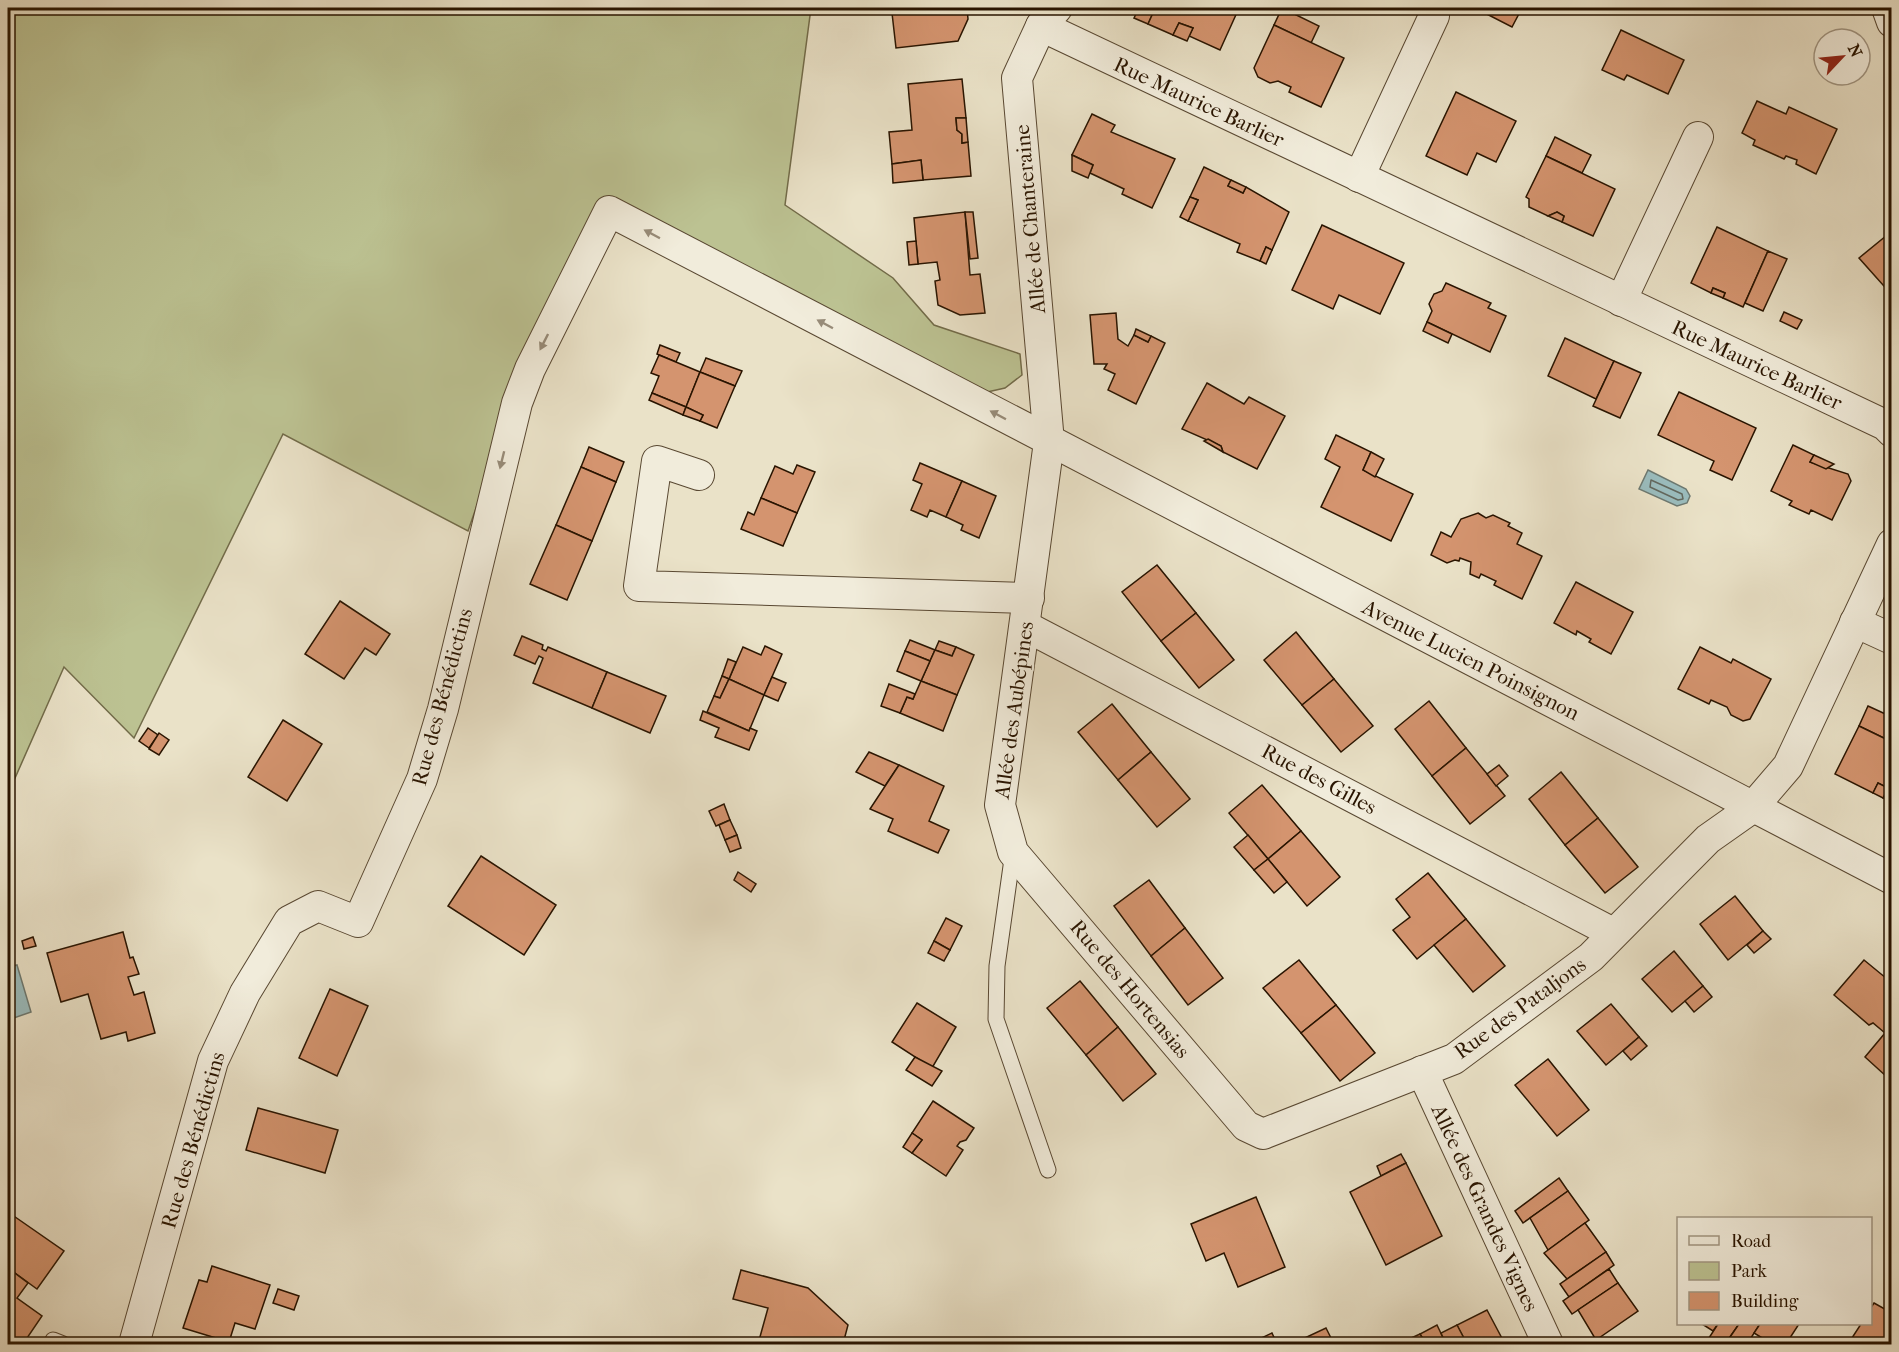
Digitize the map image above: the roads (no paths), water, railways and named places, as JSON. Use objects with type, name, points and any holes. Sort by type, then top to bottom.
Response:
[{"type":"street","points":[[1887,8],[1892,22]]},
{"type":"street","name":"Rue Maurice Barlier","points":[[1049,16],[1359,177],[1884,425],[1892,432]]},
{"type":"street","name":"Allée de Chanteraine","points":[[1049,16],[1017,78],[1049,442]]},
{"type":"street","points":[[1359,177],[1434,16]]},
{"type":"street","points":[[1621,301],[1698,137]]},
{"type":"street","name":"Rue des Bénédictins","points":[[134,1344],[213,1061],[245,993],[289,921],[318,906],[358,922],[422,779],[443,709],[517,404],[530,369],[609,211],[1049,442]]},
{"type":"street","name":"Allée des Aubépines","points":[[1013,852],[1000,805],[1049,442]]},
{"type":"street","name":"Avenue Lucien Poinsignon","points":[[1049,442],[1892,879]]},
{"type":"street","name":"Allée des Aubépines","points":[[699,475],[657,461],[639,586],[1027,612]]},
{"type":"street","points":[[1752,808],[1788,766],[1892,544]]},
{"type":"street","name":"Rue des Gilles","points":[[1027,612],[1613,933]]},
{"type":"street","points":[[1855,622],[1892,639]]},
{"type":"street","name":"Rue des Pataljons","points":[[1246,1126],[1263,1134],[1454,1059],[1591,957],[1708,839],[1752,808]]},
{"type":"street","name":"Rue des Hortensias","points":[[1013,852],[1246,1126]]},
{"type":"street","name":"Allée des Grandes Vignes","points":[[1422,1071],[1548,1344]]},
{"type":"lane","name":"Allée des Aubépines","points":[[1013,852],[997,966],[996,1019],[1048,1170]]},
{"type":"water","points":[[1648,470],[1686,489],[1690,496],[1687,503],[1677,506],[1639,489]]},
{"type":"water","points":[[17,965],[31,1012],[8,1020],[8,967]]}]
